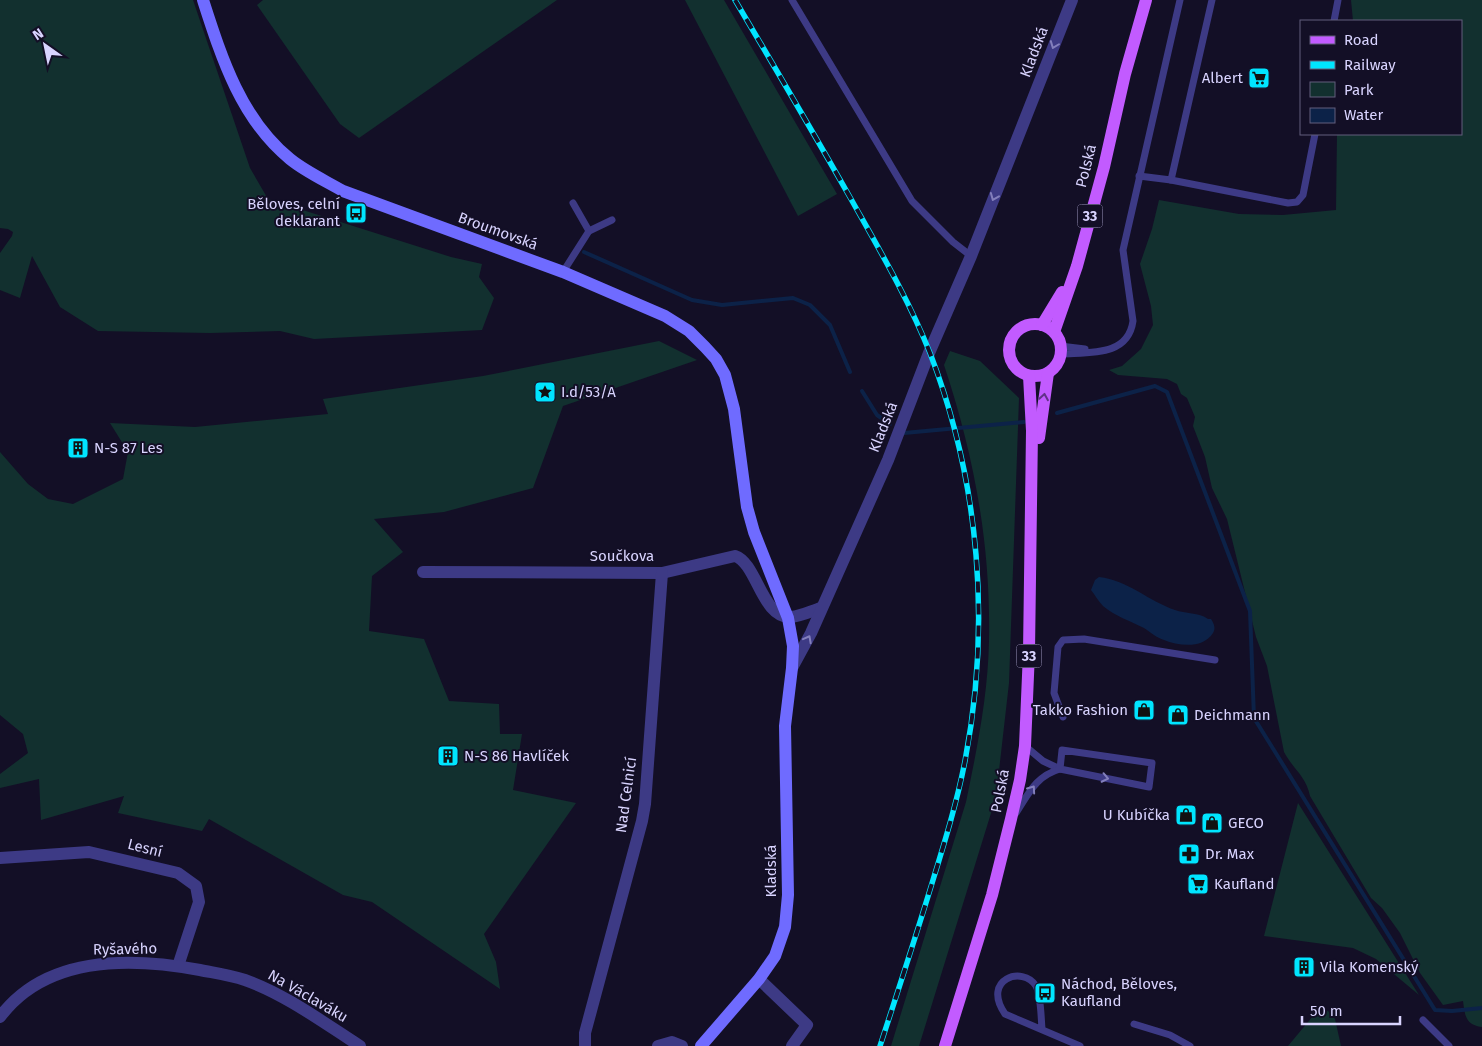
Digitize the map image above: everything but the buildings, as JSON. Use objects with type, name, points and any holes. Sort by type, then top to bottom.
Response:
[{"type":"main road","name":"Broumovská","points":[[203,0],[230,78],[241,100],[272,142],[292,160],[317,177],[343,191],[563,272],[665,316],[689,331],[716,359],[724,375],[734,409],[747,507]]},
{"type":"main road","name":"Polská","points":[[1125,74],[1137,0]]},
{"type":"main road","name":"Polská","points":[[1054,332],[1077,266],[1104,166],[1125,74],[1146,0]]},
{"type":"main road","name":"Polská","points":[[1042,325],[1077,266]]},
{"type":"main road","points":[[1030,325],[1042,325],[1054,332],[1061,350],[1056,365],[1048,373],[1030,376],[1023,374],[1013,365],[1009,346],[1014,334],[1030,325]]},
{"type":"main road","name":"Polská","points":[[1030,533],[1042,411],[1048,373]]},
{"type":"main road","name":"Polská","points":[[945,1046],[992,895],[1020,780],[1025,746],[1029,652],[1032,431],[1030,376]]},
{"type":"main road","name":"Kladská","points":[[701,1046],[759,980],[775,956],[785,927],[788,895],[785,726],[793,646],[788,618],[754,532],[747,507]]},
{"type":"street","name":"Kladská","points":[[792,668],[811,634],[888,460],[1072,0]]},
{"type":"street","name":"Součkova","points":[[423,572],[662,573],[735,556],[745,562],[772,609],[788,618]]},
{"type":"street","name":"Nad Celnicí","points":[[585,1046],[585,1032],[642,821],[662,573]]},
{"type":"street","points":[[788,618],[822,608]]},
{"type":"street","name":"Lesní","points":[[0,858],[89,852],[178,873],[196,886],[199,902],[178,966]]},
{"type":"street","name":"Ryšavého","points":[[0,1017],[23,993],[45,978],[70,969],[99,963],[139,963],[178,966]]},
{"type":"street","name":"Na Václaváku","points":[[178,966],[245,980],[290,1002],[358,1045]]},
{"type":"street","points":[[759,980],[807,1025],[792,1046]]},
{"type":"street","points":[[658,1046],[672,1042],[682,1046]]},
{"type":"lane","points":[[792,0],[912,201],[953,242],[971,256]]},
{"type":"lane","points":[[1061,350],[1105,350],[1118,346],[1126,340],[1132,330],[1133,321],[1123,250],[1180,0]]},
{"type":"lane","points":[[1171,180],[1212,0]]},
{"type":"lane","points":[[1334,20],[1338,0]]},
{"type":"lane","points":[[1139,176],[1171,180],[1288,203],[1297,202],[1303,195],[1315,135]]},
{"type":"lane","points":[[573,203],[589,231]]},
{"type":"lane","points":[[563,272],[589,231],[612,220]]},
{"type":"lane","points":[[1063,717],[1054,693],[1058,647],[1063,640],[1084,639],[1215,660]]},
{"type":"lane","points":[[1025,746],[1043,761],[1060,769],[1149,787],[1152,762],[1062,750],[1060,769]]},
{"type":"lane","points":[[1011,819],[1040,779],[1048,773],[1060,769]]},
{"type":"lane","points":[[1042,1029],[1037,988],[1031,980],[1021,976],[1010,977],[1002,982],[997,992],[998,1004],[1005,1014],[1080,1046]]},
{"type":"lane","points":[[1423,1020],[1450,1046]]},
{"type":"lane","points":[[1134,1024],[1170,1035],[1190,1046]]},
{"type":"green space","points":[[0,0],[193,0],[250,168],[268,199],[451,257],[482,264],[479,277],[494,298],[482,330],[314,339],[280,331],[210,333],[98,331],[60,307],[32,256],[20,298],[0,290],[0,253],[13,232],[0,228]]},
{"type":"green space","points":[[263,0],[557,0],[359,138],[340,124],[257,5]]},
{"type":"green space","points":[[685,0],[724,0],[837,194],[798,216]]},
{"type":"green space","points":[[1351,0],[1482,0],[1482,1027],[1469,1022],[1465,1015],[1463,1001],[1443,1005],[1420,973],[1400,933],[1382,908],[1371,898],[1310,796],[1306,783],[1284,752],[1267,666],[1256,637],[1227,519],[1212,488],[1205,457],[1193,426],[1195,417],[1187,398],[1181,394],[1177,384],[1167,379],[1118,375],[1109,370],[1122,366],[1141,349],[1153,325],[1151,306],[1140,264],[1152,229],[1159,200],[1239,214],[1283,215],[1336,210],[1337,135],[1462,135],[1462,20],[1353,20]]},
{"type":"green space","points":[[659,341],[697,360],[563,406],[533,488],[444,512],[374,519],[403,552],[372,576],[369,631],[424,639],[449,701],[499,704],[500,734],[522,734],[513,790],[576,803],[484,934],[496,962],[500,989],[372,902],[343,895],[209,819],[202,831],[118,813],[124,796],[41,820],[39,779],[0,788],[0,774],[28,753],[23,734],[0,715],[0,452],[28,484],[48,499],[73,504],[123,479],[128,452],[110,423],[195,427],[328,414],[323,399],[483,376]]},
{"type":"green space","points":[[950,351],[980,361],[1019,398],[1009,683],[996,797],[919,1046],[891,1046],[966,802],[978,742],[987,681],[989,605],[984,535],[964,433],[944,365]]},
{"type":"green space","points":[[1298,803],[1419,995],[1376,959],[1353,948],[1264,936]]},
{"type":"green space","points":[[1318,1010],[1328,1011],[1335,1019],[1341,1046],[1288,1046]]},
{"type":"water","points":[[1099,577],[1129,586],[1175,610],[1211,619],[1214,631],[1203,642],[1190,645],[1177,644],[1159,638],[1103,606],[1091,590],[1095,580]]},
{"type":"waterway","points":[[584,252],[692,300],[722,305],[793,298],[810,305],[830,325],[850,372]]},
{"type":"waterway","points":[[1057,413],[1155,386],[1167,392],[1250,611],[1254,718],[1435,1010],[1452,1011],[1482,1008]]},
{"type":"waterway","points":[[862,391],[877,415],[890,424]]},
{"type":"waterway","points":[[904,433],[1024,422]]},
{"type":"railway","points":[[735,0],[851,199],[913,314],[930,353],[947,402],[960,452],[970,503],[979,606],[978,658],[973,710],[965,761],[942,851],[880,1046]]},
{"type":"place","name":"Albert","points":[[1259,78]]},
{"type":"place","name":"Běloves, celní deklarant","points":[[356,213]]},
{"type":"place","name":"I.d/53/A","points":[[545,392]]},
{"type":"place","name":"N-S 87 Les","points":[[78,448]]},
{"type":"place","name":"Takko Fashion","points":[[1144,710]]},
{"type":"place","name":"Deichmann","points":[[1178,715]]},
{"type":"place","name":"N-S 86 Havlíček","points":[[448,756]]},
{"type":"place","name":"U Kubíčka","points":[[1186,815]]},
{"type":"place","name":"GECO","points":[[1212,823]]},
{"type":"place","name":"Dr. Max","points":[[1189,854]]},
{"type":"place","name":"Kaufland","points":[[1198,884]]},
{"type":"place","name":"Vila Komenský","points":[[1304,967]]},
{"type":"place","name":"Náchod, Běloves, Kaufland","points":[[1045,993]]}]
